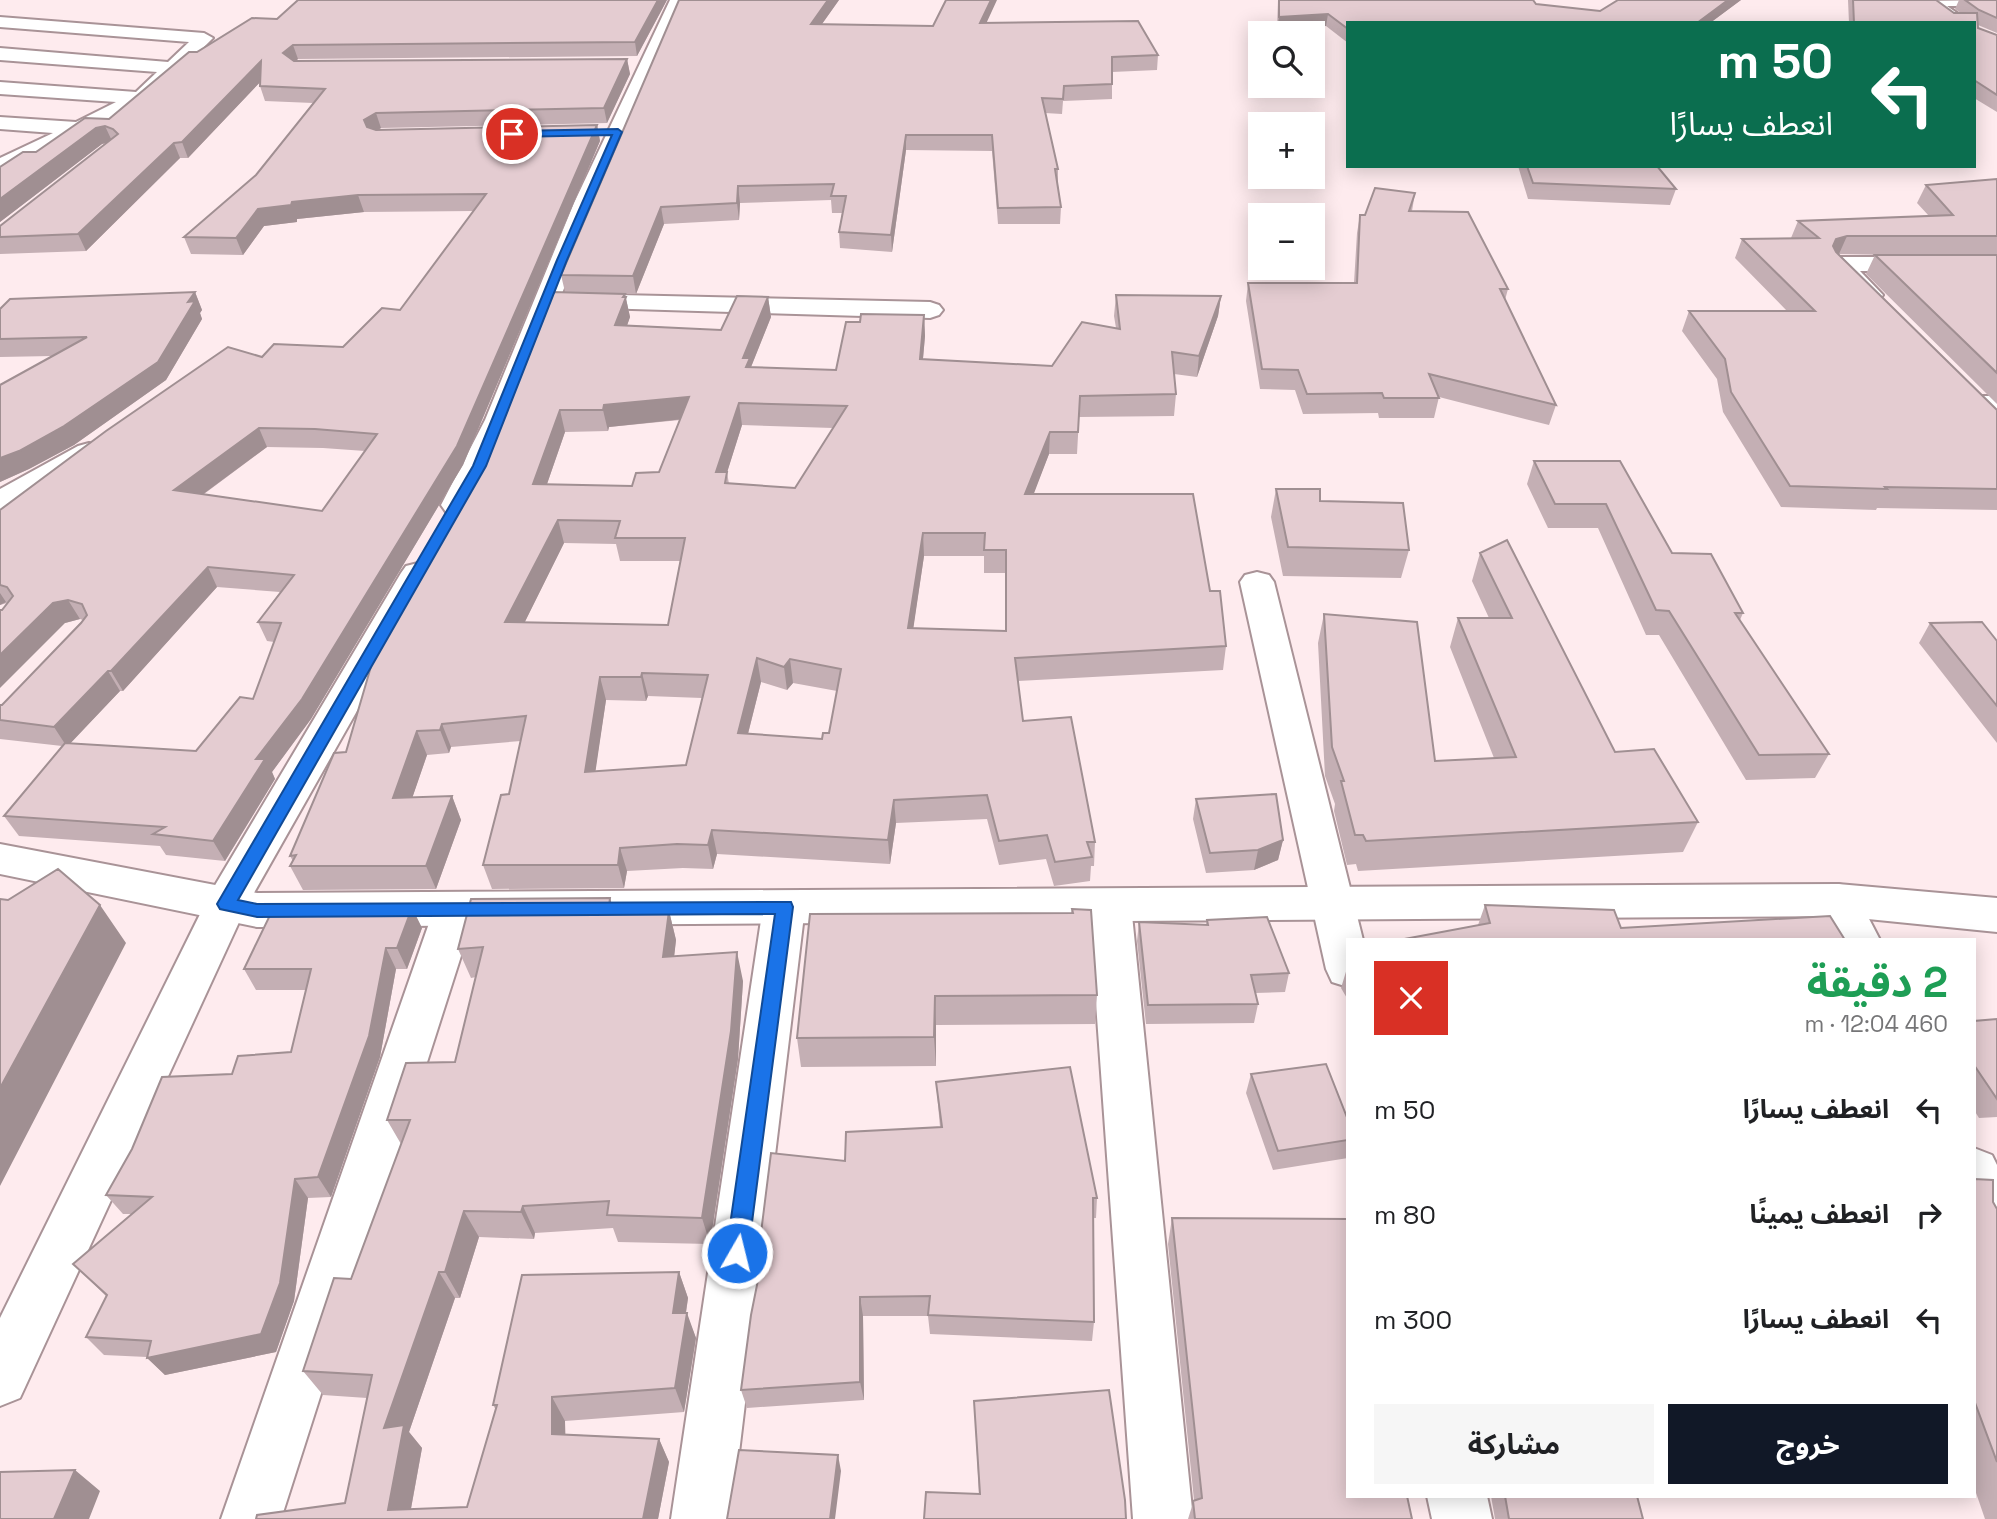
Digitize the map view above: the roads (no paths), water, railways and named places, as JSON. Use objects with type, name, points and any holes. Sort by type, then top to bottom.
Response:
[{"type":"street","points":[[0,1378],[226,904],[480,466],[545,302],[604,132],[678,0]]},
{"type":"street","points":[[1959,21],[1927,1],[1997,1]]},
{"type":"street","points":[[0,166],[141,98],[204,38],[3,24]]},
{"type":"street","points":[[0,54],[172,68]]},
{"type":"street","points":[[0,88],[141,98]]},
{"type":"street","points":[[0,123],[80,128]]},
{"type":"street","points":[[1886,311],[1839,264],[1997,264]]},
{"type":"street","points":[[545,302],[930,310]]},
{"type":"street","points":[[0,502],[108,438]]},
{"type":"street","points":[[1257,582],[1346,960]]},
{"type":"street","points":[[0,859],[257,910],[1838,900],[1997,915]]},
{"type":"street","points":[[1838,900],[1856,938]]},
{"type":"street","points":[[1110,905],[1163,1519]]},
{"type":"street","points":[[701,1519],[784,907]]},
{"type":"street","points":[[251,1519],[455,909]]},
{"type":"street","points":[[1976,1175],[1997,1217]]},
{"type":"street","points":[[1457,1498],[1462,1519]]}]
